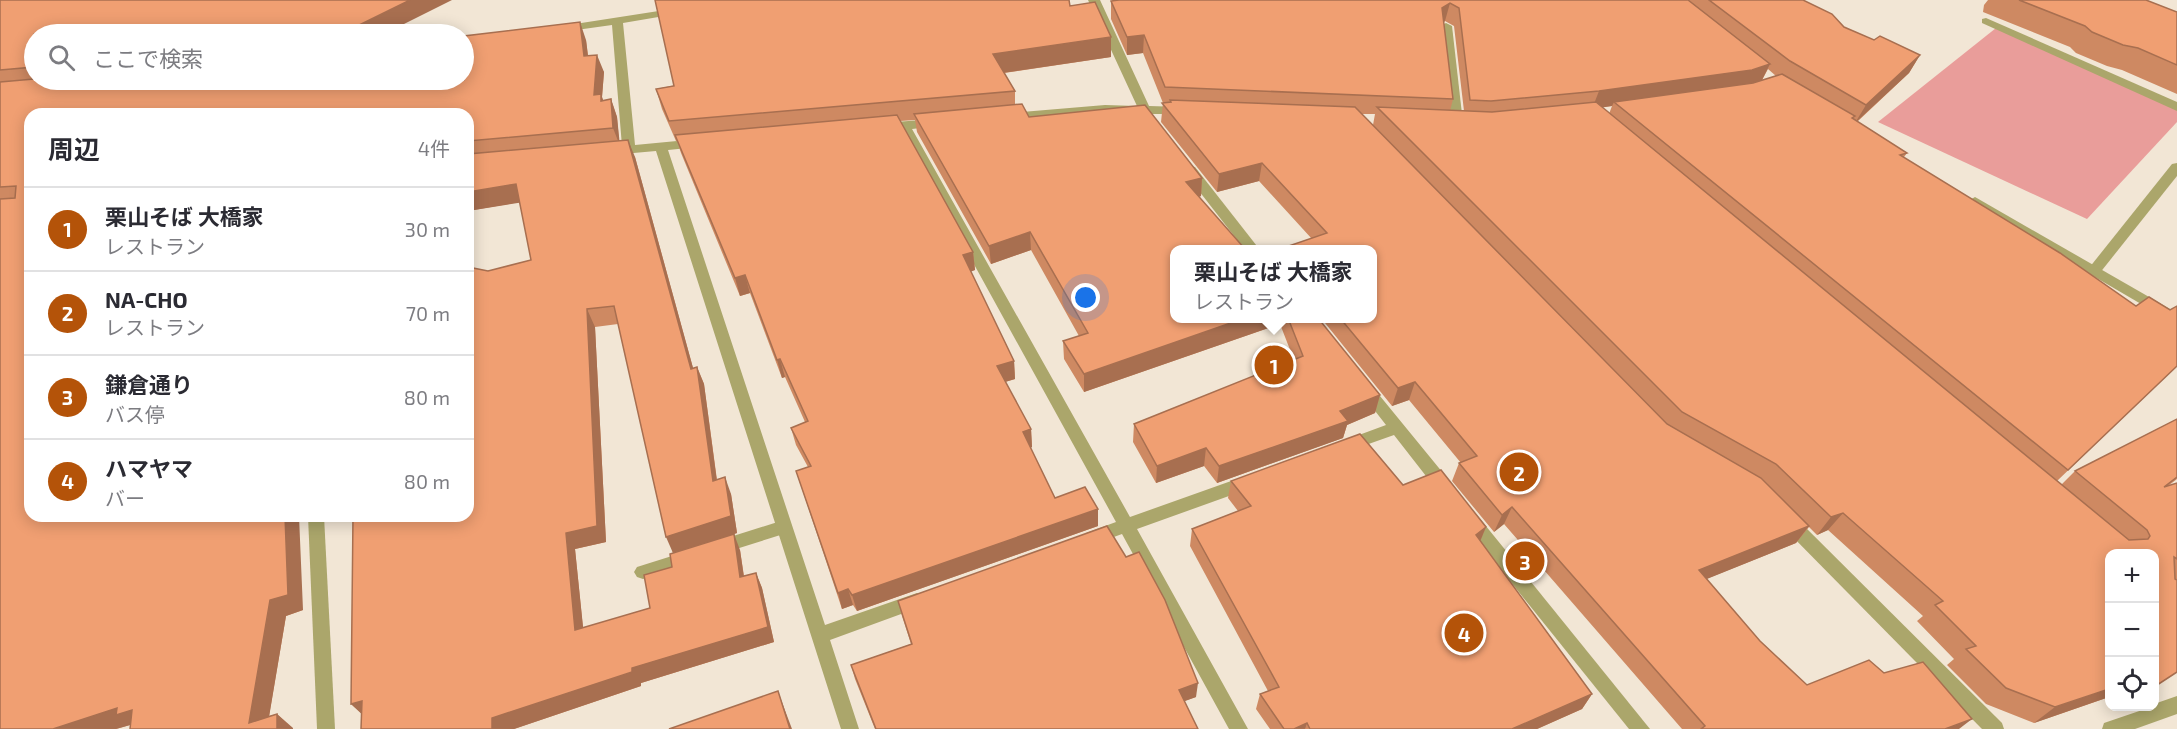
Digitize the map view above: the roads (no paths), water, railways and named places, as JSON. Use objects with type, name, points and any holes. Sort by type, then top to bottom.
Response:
[{"type":"street","points":[[643,0],[644,15]]},
{"type":"street","points":[[1094,0],[1142,109],[1157,128]]},
{"type":"street","points":[[546,31],[691,9]]},
{"type":"street","points":[[617,21],[629,150]]},
{"type":"street","points":[[1986,21],[2177,107]]},
{"type":"street","points":[[1446,26],[1456,123]]},
{"type":"street","points":[[998,117],[1105,109],[1198,112]]},
{"type":"street","points":[[869,128],[951,121]]},
{"type":"street","points":[[904,125],[1239,729]]},
{"type":"street","points":[[595,153],[707,143]]},
{"type":"street","points":[[661,147],[850,729]]},
{"type":"street","points":[[1179,156],[1250,245]]},
{"type":"street","points":[[2094,271],[2177,167]]},
{"type":"street","points":[[1960,192],[2177,320]]},
{"type":"street","points":[[1353,373],[1641,729]]},
{"type":"street","points":[[1332,452],[1397,428]]},
{"type":"street","points":[[1071,545],[1267,475]]},
{"type":"street","points":[[1772,506],[1995,729]]},
{"type":"street","points":[[316,522],[326,729]]},
{"type":"street","points":[[643,572],[784,527]]},
{"type":"street","points":[[820,636],[929,596]]},
{"type":"street","points":[[2111,729],[2177,705]]},
{"type":"place","name":"栗山そば 大橋家","points":[[1274,365]]},
{"type":"place","name":"NA-CHO","points":[[1519,472]]},
{"type":"place","name":"鎌倉通り","points":[[1525,561]]},
{"type":"place","name":"ハマヤマ","points":[[1464,633]]}]
